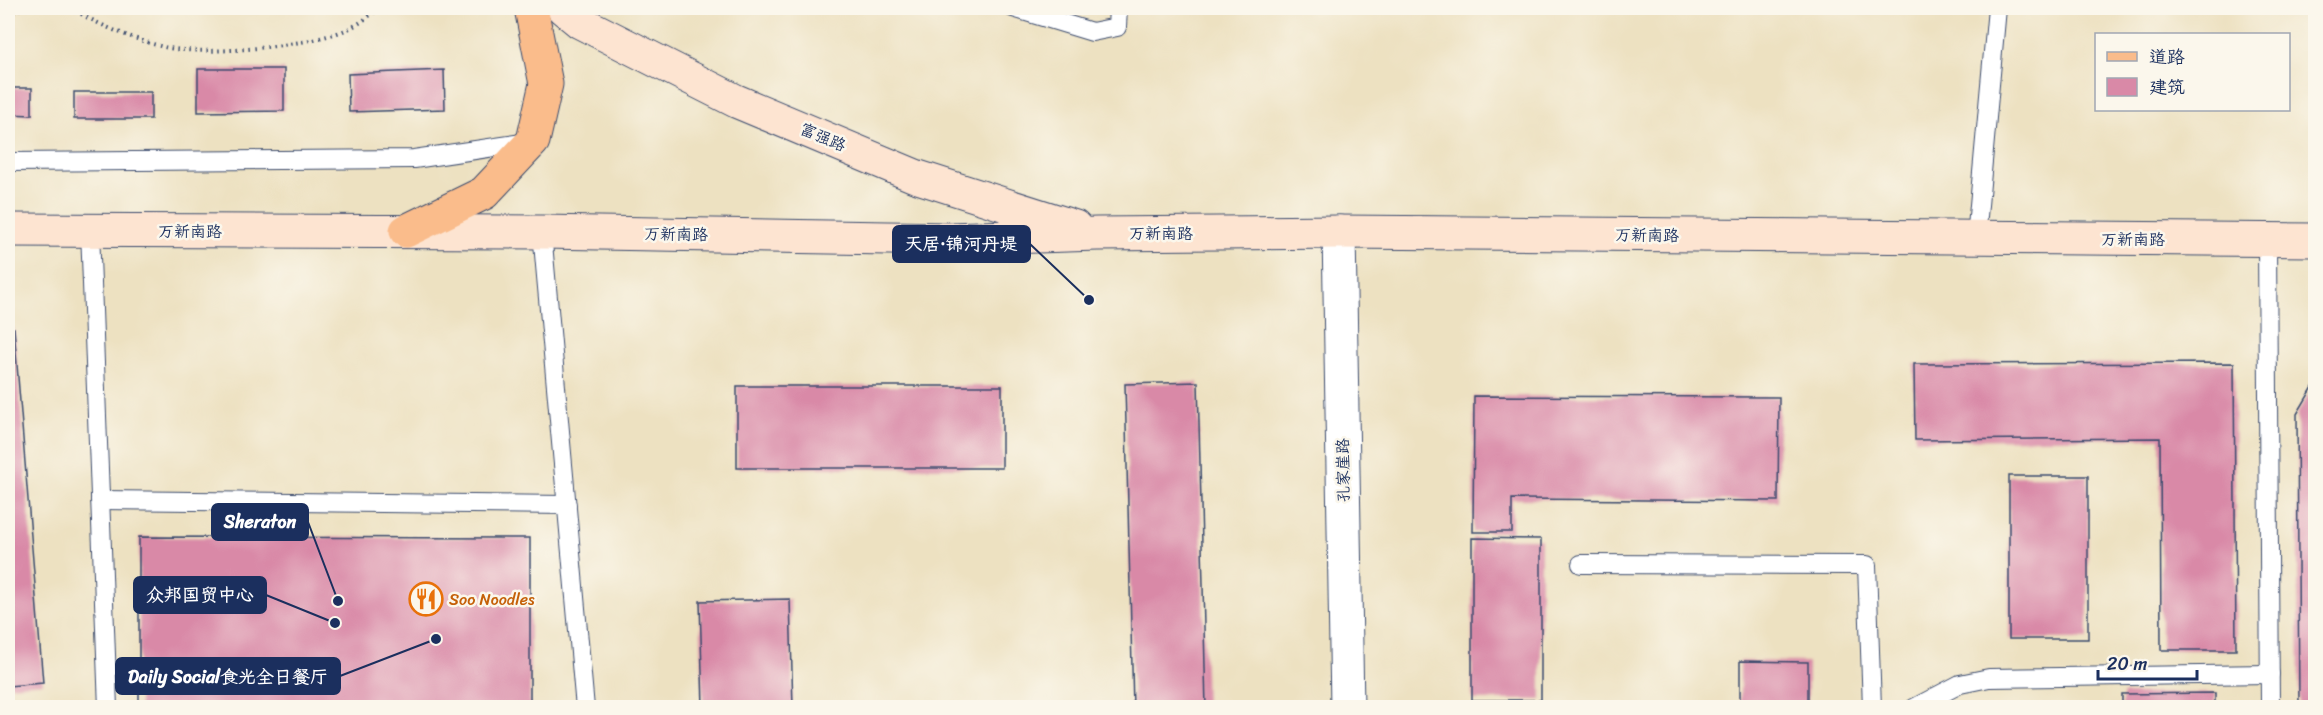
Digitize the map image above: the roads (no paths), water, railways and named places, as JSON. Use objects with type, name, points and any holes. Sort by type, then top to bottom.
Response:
[{"type":"main road","points":[[405,231],[484,194],[533,141],[546,84],[531,8]]},
{"type":"main road","name":"富强路","points":[[563,8],[580,21],[746,106],[915,176],[1097,234]]},
{"type":"main road","name":"万新南路","points":[[8,230],[542,232],[948,239],[1097,234],[1339,232],[2316,240]]},
{"type":"street","name":"孔家崖路","points":[[1339,232],[1347,708]]},
{"type":"lane","points":[[1013,8],[1092,32],[1117,27],[1118,8]]},
{"type":"lane","points":[[1976,238],[1997,8]]},
{"type":"lane","points":[[8,162],[414,159],[533,141]]},
{"type":"lane","points":[[90,230],[108,708]]},
{"type":"lane","points":[[542,232],[585,708]]},
{"type":"lane","points":[[2267,239],[2270,708]]},
{"type":"lane","points":[[100,500],[567,505]]},
{"type":"lane","points":[[1581,564],[1867,565],[1872,708]]},
{"type":"lane","points":[[1914,708],[1960,684],[1989,678],[2270,674]]},
{"type":"place","name":"天居·锦河丹堤","points":[[1089,300]]},
{"type":"place","name":"Soo Noodles","points":[[426,599]]},
{"type":"place","name":"Sheraton","points":[[338,601]]},
{"type":"place","name":"众邦国贸中心","points":[[335,623]]},
{"type":"place","name":"Daily Social食光全日餐厅","points":[[436,639]]}]
